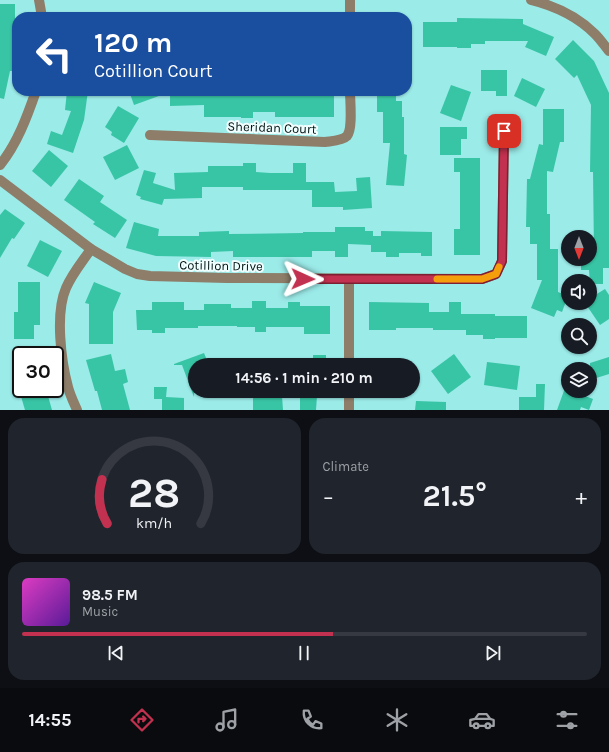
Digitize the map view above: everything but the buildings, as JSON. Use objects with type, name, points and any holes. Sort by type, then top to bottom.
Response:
[{"type":"street","points":[[39,0],[41,12]]},
{"type":"street","points":[[350,0],[350,12]]},
{"type":"street","points":[[531,0],[547,4],[573,16],[595,34],[606,47]]},
{"type":"street","points":[[606,47],[609,34]]},
{"type":"street","points":[[0,165],[17,139],[34,96]]},
{"type":"street","name":"Sheridan Court","points":[[150,135],[325,142],[347,136],[350,129],[350,96]]},
{"type":"street","name":"Cotillion Drive","points":[[0,180],[91,249],[125,269],[137,274],[150,276],[349,279],[482,279],[496,274],[502,261],[504,131]]},
{"type":"street","points":[[77,410],[68,389],[63,362],[60,321],[62,302],[66,288],[91,249]]},
{"type":"street","points":[[349,279],[349,358]]},
{"type":"street","points":[[349,398],[349,410]]},
{"type":"slow traffic","points":[[437,279],[482,279],[496,274],[499,267]]},
{"type":"route","points":[[303,279],[482,279],[496,274],[502,261],[504,131]]}]
